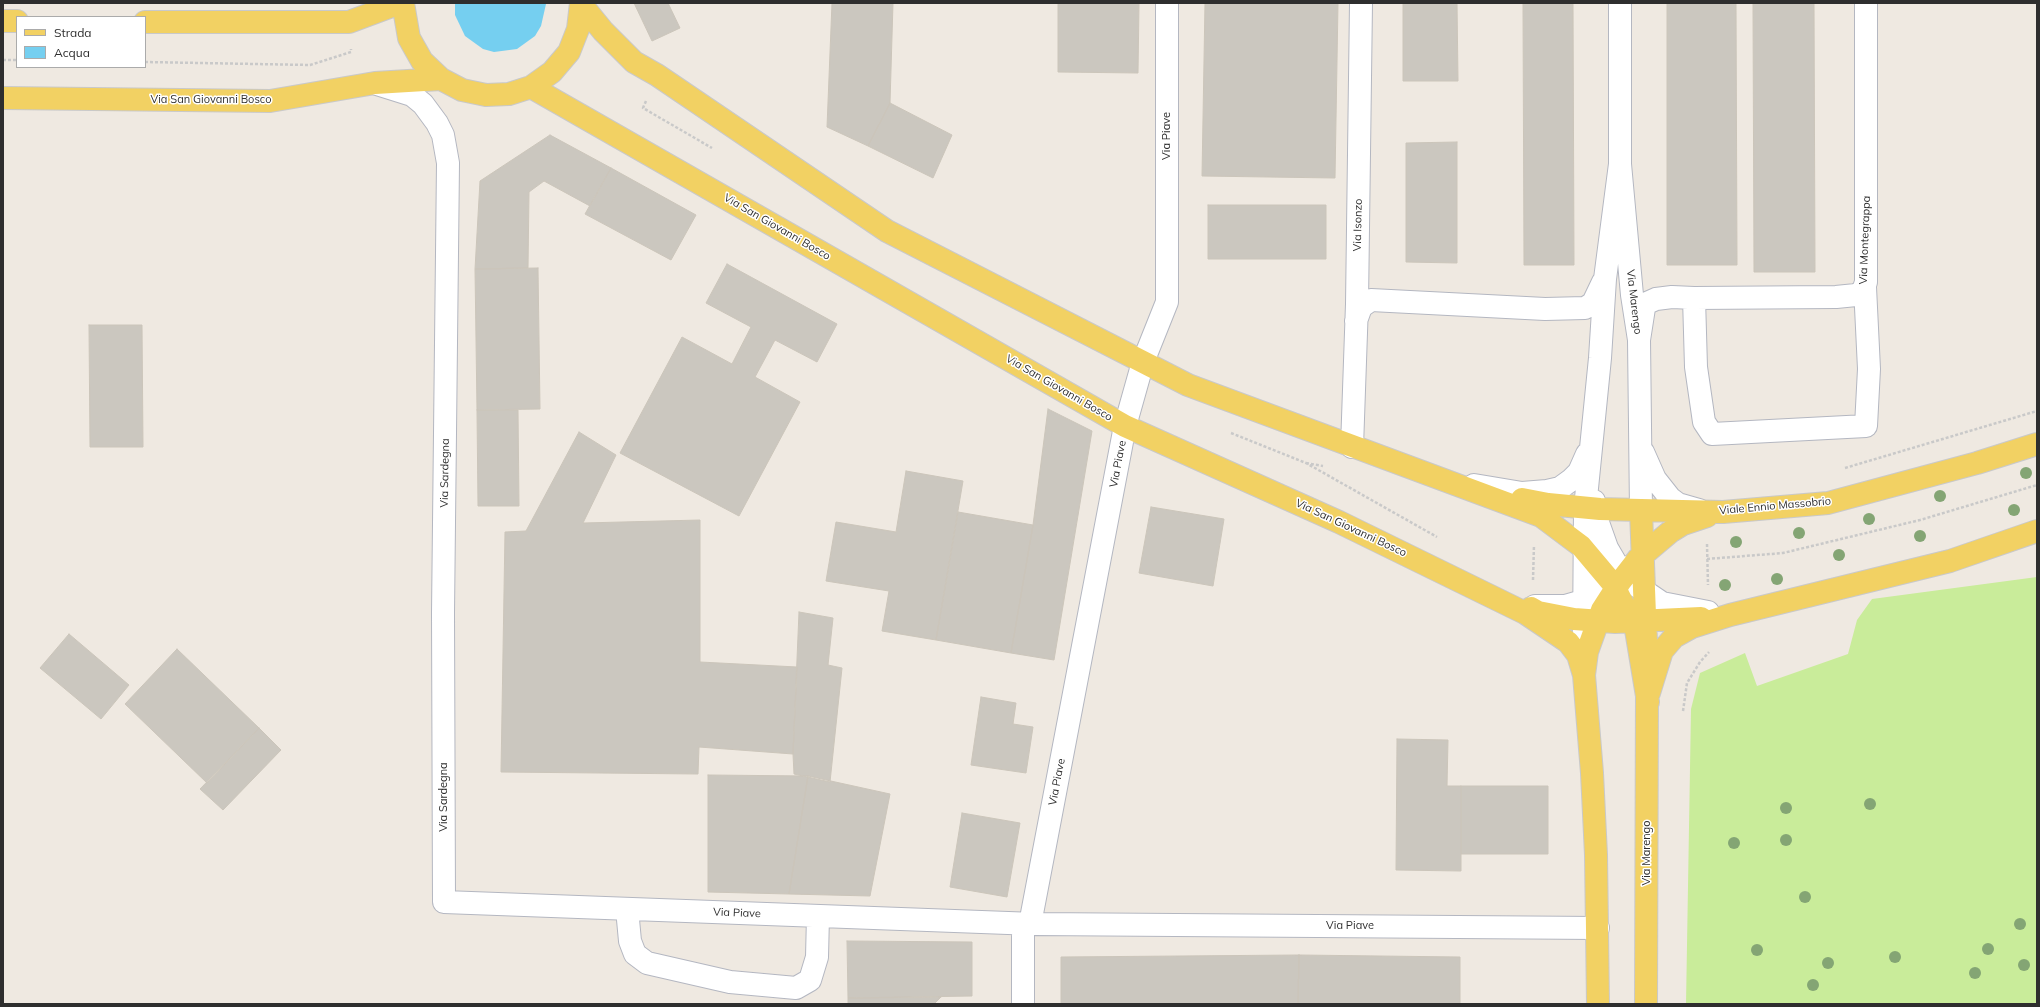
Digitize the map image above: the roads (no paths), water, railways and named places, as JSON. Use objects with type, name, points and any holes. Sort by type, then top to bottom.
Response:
[{"type":"main road","points":[[146,22],[349,22],[400,3]]},
{"type":"main road","points":[[403,3],[409,38],[422,61],[441,79],[462,90],[486,95],[509,94],[532,87],[552,72],[569,52],[578,29],[581,3]]},
{"type":"main road","points":[[581,3],[603,31],[634,62],[657,75],[887,231],[1188,385],[1507,502],[1541,516],[1562,531],[1618,579],[1639,622]]},
{"type":"main road","points":[[3,21],[16,21]]},
{"type":"main road","name":"Via San Giovanni Bosco","points":[[3,98],[270,101],[375,83],[441,79]]},
{"type":"main road","name":"Via San Giovanni Bosco","points":[[532,87],[1125,426],[1321,513],[1518,605],[1568,642],[1578,656],[1584,675]]},
{"type":"main road","name":"Viale Ennio Massobrio","points":[[1715,514],[1828,503],[1977,463],[2037,444]]},
{"type":"main road","points":[[1440,478],[1493,493],[1548,504],[1590,508],[1641,518],[1715,514]]},
{"type":"main road","points":[[1598,1004],[1598,928],[1592,773],[1584,675],[1588,652],[1589,613],[1618,579],[1670,532],[1683,524],[1715,514]]},
{"type":"main road","points":[[1641,518],[1644,591],[1639,622],[1648,702]]},
{"type":"main road","points":[[1518,605],[1538,612],[1589,613],[1639,622],[1720,614],[1950,561],[2037,531]]},
{"type":"main road","points":[[1648,702],[1656,665],[1662,651],[1670,641],[1680,633],[1720,614]]},
{"type":"main road","name":"Via Marengo","points":[[1646,1004],[1648,702]]},
{"type":"street","name":"Via Piave","points":[[1029,924],[1125,426],[1143,362],[1167,302],[1167,3]]},
{"type":"street","name":"Via Isonzo","points":[[1352,446],[1356,321],[1361,3]]},
{"type":"street","name":"Via Marengo","points":[[1620,3],[1620,164],[1632,295],[1639,340],[1640,439]]},
{"type":"street","name":"Via Montegrappa","points":[[1639,340],[1642,313],[1646,304],[1656,299],[1665,297],[1850,296],[1860,294],[1865,287],[1866,3]]},
{"type":"street","name":"Via Sardegna","points":[[375,83],[412,95],[423,104],[437,122],[446,149],[448,163],[443,613],[444,902]]},
{"type":"street","name":"Via Marengo","points":[[1592,434],[1600,358],[1605,279],[1620,164]]},
{"type":"street","points":[[1356,321],[1361,307],[1371,300],[1545,310],[1585,308],[1590,307],[1595,301],[1605,279]]},
{"type":"street","points":[[1694,298],[1696,367],[1704,422],[1712,434],[1866,426],[1869,369],[1865,287]]},
{"type":"street","points":[[1440,478],[1522,493],[1554,490],[1571,480],[1579,472],[1592,434]]},
{"type":"street","points":[[1589,613],[1585,550],[1590,508],[1592,434]]},
{"type":"street","points":[[1618,579],[1636,545],[1641,518],[1640,439]]},
{"type":"street","name":"Viale Ennio Massobrio","points":[[1640,439],[1647,464],[1655,479],[1670,498],[1688,508],[1715,514]]},
{"type":"street","points":[[1590,508],[1618,579],[1644,591],[1662,603],[1720,614]]},
{"type":"street","name":"Via Piave","points":[[444,902],[1029,924],[1598,928]]},
{"type":"street","points":[[627,909],[630,941],[635,954],[647,963],[730,982],[796,988],[810,980],[817,957],[818,916]]},
{"type":"street","points":[[1023,1004],[1029,924]]},
{"type":"street","points":[[1029,924],[1035,1004]]},
{"type":"water","points":[[455,3],[546,4],[541,26],[535,36],[517,49],[494,52],[483,49],[465,36],[455,15]]}]
